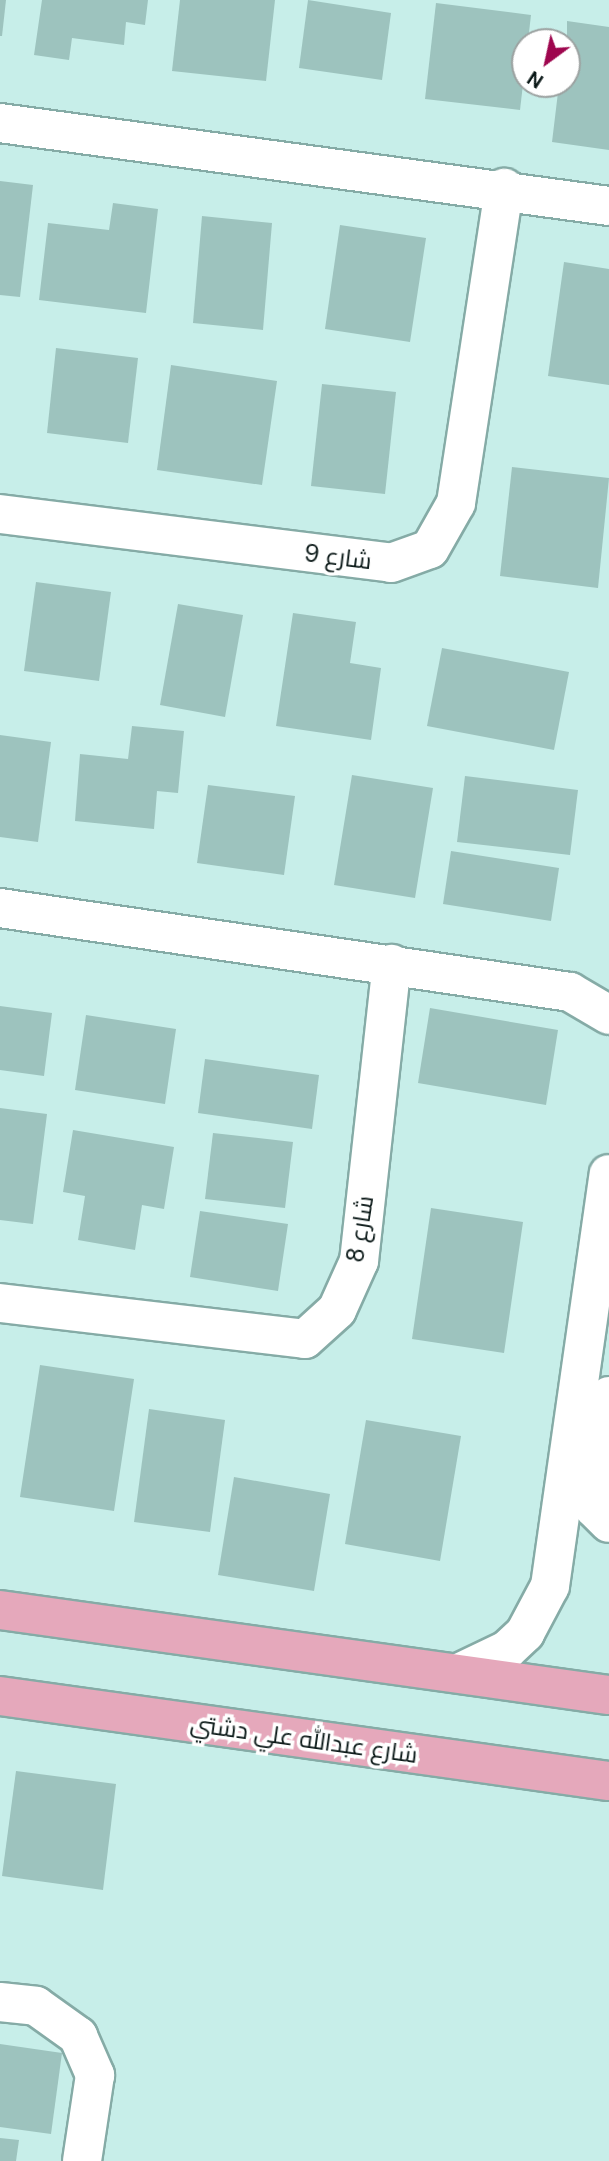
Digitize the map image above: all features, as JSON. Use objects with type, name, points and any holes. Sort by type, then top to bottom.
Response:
[{"type":"main road","points":[[0,1610],[461,1672],[609,1695]]},
{"type":"main road","points":[[0,1637],[150,1630]]},
{"type":"main road","name":"شارع عبدالله علي دشتي","points":[[0,1696],[609,1782]]},
{"type":"street","points":[[0,123],[504,188],[609,206]]},
{"type":"street","name":"شارع 9","points":[[0,514],[390,563],[430,549],[456,503],[504,188]]},
{"type":"street","points":[[0,908],[570,992],[609,1015]]},
{"type":"street","name":"شارع 8","points":[[0,1303],[305,1339],[337,1310],[359,1261],[392,964]]},
{"type":"street","points":[[570,992],[609,980]]},
{"type":"street","points":[[461,1672],[507,1650],[525,1633],[550,1586],[609,1174]]},
{"type":"street","points":[[609,1396],[594,1495],[594,1508],[609,1523]]},
{"type":"street","points":[[0,2002],[36,2006],[78,2036],[95,2075],[82,2161]]},
{"type":"building","points":[[0,0],[6,0],[2,36],[0,36]]},
{"type":"building","points":[[42,0],[148,0],[145,25],[126,22],[124,45],[72,38],[69,60],[34,55]]},
{"type":"building","points":[[180,0],[275,0],[266,81],[172,71]]},
{"type":"building","points":[[308,0],[391,13],[382,80],[299,68]]},
{"type":"building","points":[[436,3],[531,15],[529,28],[511,28],[511,98],[521,98],[520,110],[425,99]]},
{"type":"building","points":[[567,21],[609,27],[609,150],[552,142],[557,98],[581,98],[581,28],[567,28]]},
{"type":"building","points":[[0,181],[33,185],[20,297],[0,295]]},
{"type":"building","points":[[113,203],[158,209],[146,313],[39,300],[48,223],[109,230]]},
{"type":"building","points":[[202,216],[272,223],[263,330],[193,323]]},
{"type":"building","points":[[340,225],[426,238],[410,342],[325,329]]},
{"type":"building","points":[[564,262],[609,269],[609,385],[548,376]]},
{"type":"building","points":[[56,348],[138,358],[128,443],[47,433]]},
{"type":"building","points":[[171,365],[277,381],[262,485],[157,470]]},
{"type":"building","points":[[322,384],[396,392],[385,494],[311,486]]},
{"type":"building","points":[[512,467],[609,478],[598,588],[500,576]]},
{"type":"building","points":[[36,582],[111,592],[99,681],[24,671]]},
{"type":"building","points":[[178,604],[243,615],[225,717],[160,705]]},
{"type":"building","points":[[293,613],[356,622],[350,663],[381,668],[371,740],[276,726]]},
{"type":"building","points":[[442,648],[569,672],[554,750],[427,726]]},
{"type":"building","points":[[132,726],[184,731],[178,793],[157,791],[154,829],[75,821],[80,754],[128,759]]},
{"type":"building","points":[[0,735],[51,742],[38,842],[0,837]]},
{"type":"building","points":[[352,775],[433,788],[415,898],[334,885]]},
{"type":"building","points":[[465,776],[578,790],[570,855],[457,842]]},
{"type":"building","points":[[208,785],[295,796],[284,875],[197,863]]},
{"type":"building","points":[[451,851],[559,868],[551,921],[443,904]]},
{"type":"building","points":[[0,1006],[52,1013],[44,1076],[0,1070]]},
{"type":"building","points":[[430,1008],[558,1030],[546,1105],[418,1083]]},
{"type":"building","points":[[86,1015],[176,1029],[165,1104],[75,1090]]},
{"type":"building","points":[[205,1059],[319,1075],[312,1129],[198,1113]]},
{"type":"building","points":[[0,1108],[47,1114],[33,1224],[0,1220]]},
{"type":"building","points":[[73,1130],[174,1147],[164,1209],[142,1205],[135,1250],[78,1240],[85,1196],[63,1192]]},
{"type":"building","points":[[213,1133],[293,1142],[285,1208],[205,1199]]},
{"type":"building","points":[[431,1208],[523,1222],[504,1353],[412,1339]]},
{"type":"building","points":[[200,1211],[288,1224],[278,1291],[190,1277]]},
{"type":"building","points":[[40,1365],[134,1379],[114,1511],[20,1497]]},
{"type":"building","points":[[149,1409],[225,1420],[210,1532],[134,1522]]},
{"type":"building","points":[[366,1420],[461,1436],[440,1561],[345,1544]]},
{"type":"building","points":[[234,1477],[330,1494],[314,1591],[218,1575]]},
{"type":"building","points":[[16,1771],[116,1784],[103,1890],[2,1876]]},
{"type":"building","points":[[0,2044],[62,2053],[51,2134],[0,2127]]},
{"type":"building","points":[[0,2138],[19,2140],[16,2161],[0,2161]]}]
